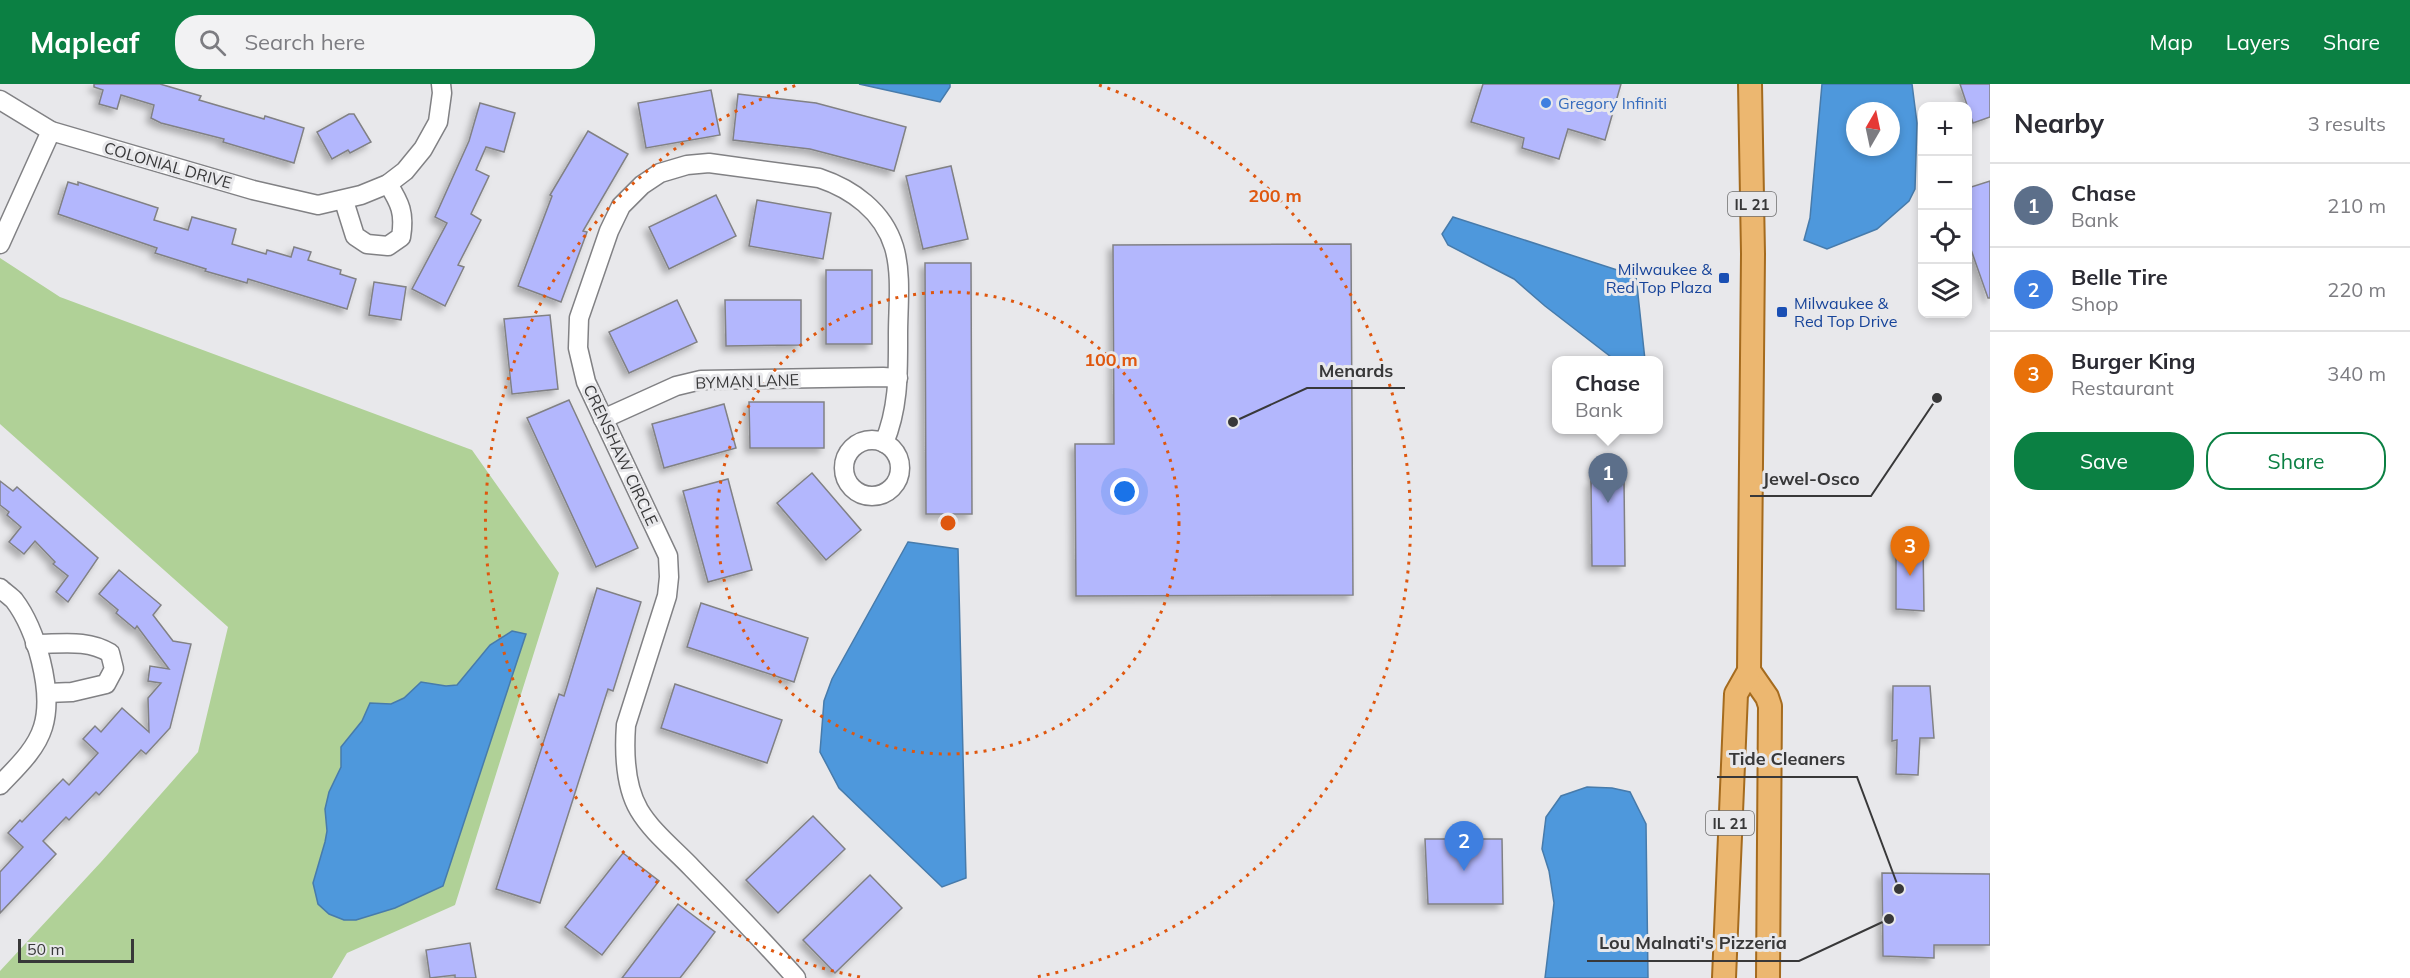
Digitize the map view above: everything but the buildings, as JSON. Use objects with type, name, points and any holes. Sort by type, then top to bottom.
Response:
[{"type":"main road","name":"IL 21","points":[[1724,978],[1736,694],[1749,671],[1754,254],[1750,84]]},
{"type":"main road","name":"IL 21","points":[[1749,671],[1767,697],[1770,706],[1767,978]]},
{"type":"street","name":"COLONIAL DRIVE","points":[[0,100],[51,131],[253,190],[318,205],[344,201],[388,184],[405,171],[438,122],[441,84]]},
{"type":"street","points":[[0,244],[51,131]]},
{"type":"street","name":"CRENSHAW CIRCLE","points":[[796,978],[773,951],[656,832],[639,810],[627,770],[624,746],[626,725],[667,596],[668,556],[586,382],[578,348],[579,318],[584,299],[609,231],[621,206],[652,178],[687,165],[709,163],[819,178],[856,194],[874,212],[894,247],[897,270],[897,402],[884,443]]},
{"type":"street","points":[[344,201],[355,236],[367,244],[388,246],[401,237],[404,220],[399,201],[388,184]]},
{"type":"street","name":"BYMAN LANE","points":[[603,418],[676,386],[701,380],[898,378]]},
{"type":"street","points":[[0,588],[14,600],[41,657],[47,693],[43,727],[27,758],[0,785]]},
{"type":"street","points":[[35,644],[83,642],[99,647],[110,653],[114,669],[106,684],[72,692],[47,693]]},
{"type":"green space","points":[[0,258],[60,297],[472,450],[559,573],[455,905],[347,953],[332,978],[0,978],[0,971],[101,862],[198,752],[228,627],[0,424]]},
{"type":"water","points":[[859,84],[950,84],[950,87],[940,102]]},
{"type":"water","points":[[1822,84],[1912,84],[1917,123],[1915,189],[1909,201],[1877,229],[1827,249],[1804,240],[1810,218]]},
{"type":"water","points":[[1453,217],[1636,276],[1645,356],[1610,356],[1514,279],[1448,245],[1442,234]]},
{"type":"water","points":[[908,542],[958,549],[966,878],[942,887],[839,788],[820,752],[824,701],[832,679]]},
{"type":"water","points":[[512,631],[526,634],[443,886],[395,908],[356,920],[344,920],[329,914],[318,904],[313,883],[327,831],[325,809],[329,792],[341,767],[341,747],[362,721],[370,703],[391,704],[404,698],[421,682],[446,686],[457,685],[490,645]]},
{"type":"water","points":[[1587,787],[1612,788],[1630,792],[1646,824],[1648,978],[1545,978],[1554,903],[1549,871],[1542,849],[1546,817],[1561,796]]},
{"type":"place","name":"Gregory Infiniti","points":[[1546,103]]},
{"type":"place","name":"Milwaukee & Red Top Plaza","points":[[1724,278]]},
{"type":"place","name":"Milwaukee & Red Top Drive","points":[[1782,312]]},
{"type":"place","name":"Jewel-Osco","points":[[1937,398]]},
{"type":"place","name":"Menards","points":[[1233,422]]},
{"type":"place","name":"Chase","points":[[1608,503]]},
{"type":"place","name":"Burger King","points":[[1910,576]]},
{"type":"place","name":"Belle Tire","points":[[1464,871]]},
{"type":"place","name":"Tide Cleaners","points":[[1899,889]]},
{"type":"place","name":"Lou Malnati's Pizzeria","points":[[1889,919]]}]
